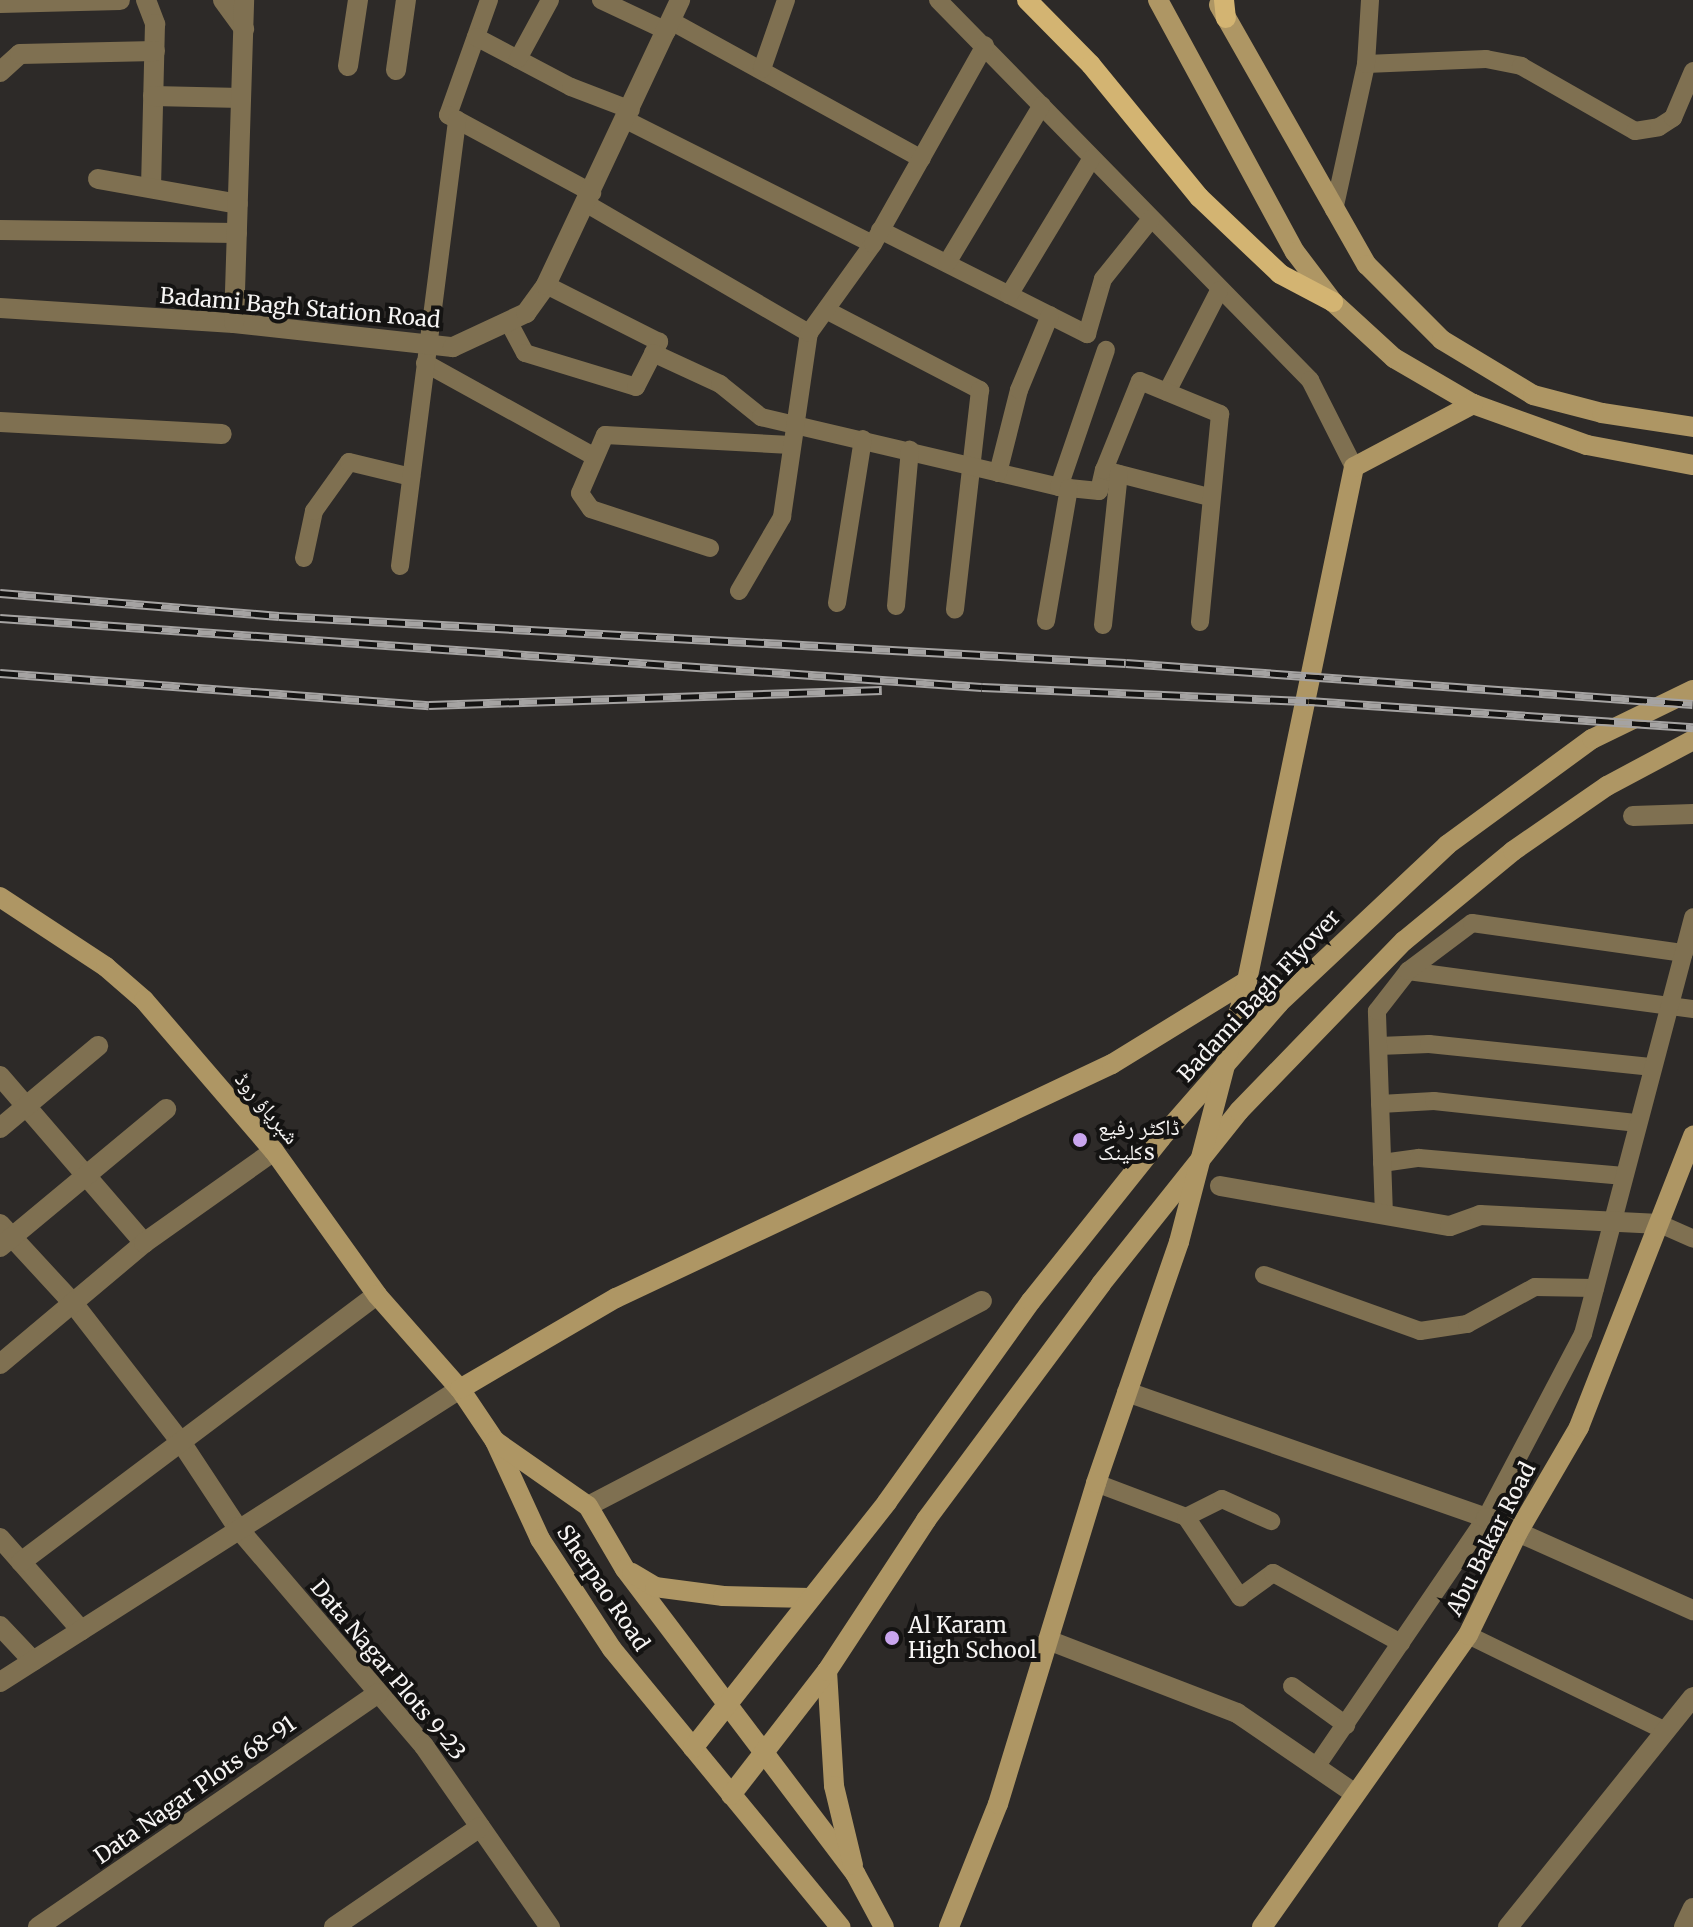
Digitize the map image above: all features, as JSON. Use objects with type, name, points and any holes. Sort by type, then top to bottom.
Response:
[{"type":"main road","points":[[1027,0],[1091,65],[1199,197],[1280,274],[1333,302]]},
{"type":"street","points":[[0,3],[120,0]]},
{"type":"street","points":[[146,0],[155,24],[151,188]]},
{"type":"street","points":[[223,0],[244,29]]},
{"type":"street","points":[[234,323],[244,0]]},
{"type":"street","points":[[348,66],[358,0]]},
{"type":"street","points":[[396,70],[406,0]]},
{"type":"street","name":"Badami Bagh Station Road","points":[[0,308],[234,323],[426,354],[453,347],[526,313],[546,285],[680,0]]},
{"type":"street","points":[[1158,0],[1295,252],[1333,302],[1394,358],[1473,404],[1587,445],[1693,465]]},
{"type":"street","points":[[1222,6],[1334,210],[1377,276],[1442,340],[1470,361],[1533,395],[1602,413],[1693,427]]},
{"type":"street","points":[[0,72],[20,54],[155,51]]},
{"type":"street","points":[[153,96],[241,98]]},
{"type":"street","points":[[98,179],[238,204]]},
{"type":"street","points":[[0,230],[237,233]]},
{"type":"street","points":[[949,1927],[998,1804],[1096,1483],[1179,1242],[1247,981],[1354,467],[1473,404]]},
{"type":"street","points":[[0,422],[222,434]]},
{"type":"street","name":"Badami Bagh Flyover","points":[[693,1748],[887,1502],[1031,1301],[1279,1003],[1447,845],[1592,739],[1693,690]]},
{"type":"street","points":[[731,1795],[827,1671],[926,1520],[1101,1284],[1239,1111],[1319,1024],[1404,941],[1513,851],[1607,786],[1693,740]]},
{"type":"street","points":[[1633,816],[1693,814]]},
{"type":"street","name":"شېرپاؤ روڈ","points":[[0,897],[106,967],[144,1000],[274,1151],[377,1295],[460,1389]]},
{"type":"street","points":[[0,1682],[237,1527],[460,1389],[616,1298],[1112,1064],[1247,981]]},
{"type":"street","points":[[0,1128],[98,1046]]},
{"type":"street","points":[[0,1076],[144,1243]]},
{"type":"street","points":[[4,1236],[86,1176],[166,1109]]},
{"type":"street","name":"Abu Bakar Road","points":[[1262,1927],[1468,1635],[1518,1532],[1579,1427],[1693,1136]]},
{"type":"street","points":[[0,1364],[144,1243],[274,1151]]},
{"type":"street","points":[[1220,1186],[1450,1226],[1480,1215],[1660,1224]]},
{"type":"street","name":"Data Nagar Plots 9-23","points":[[4,1236],[73,1303],[181,1442],[237,1527],[424,1746],[550,1927]]},
{"type":"street","points":[[21,1562],[377,1295]]},
{"type":"street","points":[[588,1506],[982,1301]]},
{"type":"street","name":"Sherpao Road","points":[[460,1389],[495,1441],[540,1539],[612,1649],[840,1927]]},
{"type":"street","points":[[1127,1392],[1486,1518],[1693,1610]]},
{"type":"street","name":"Sherpao Road","points":[[495,1441],[588,1506],[625,1569],[855,1873]]},
{"type":"street","points":[[0,1538],[81,1630]]},
{"type":"street","points":[[625,1569],[655,1587],[723,1596],[811,1598]]},
{"type":"street","points":[[0,1626],[33,1661]]},
{"type":"street","points":[[1048,1640],[1237,1713],[1318,1764],[1354,1793]]},
{"type":"street","points":[[827,1671],[834,1786],[855,1873],[884,1927]]},
{"type":"street","name":"Data Nagar Plots 68-91","points":[[38,1927],[378,1693]]},
{"type":"street","points":[[1508,1927],[1693,1697]]},
{"type":"street","points":[[334,1927],[480,1827]]},
{"type":"street","points":[[1684,1927],[1693,1908]]},
{"type":"lane","points":[[489,0],[448,115],[809,333]]},
{"type":"lane","points":[[518,59],[550,0]]},
{"type":"lane","points":[[601,0],[669,26],[762,69],[922,159]]},
{"type":"lane","points":[[762,69],[786,0]]},
{"type":"lane","points":[[938,0],[985,45],[1219,291],[1310,380],[1354,467]]},
{"type":"lane","points":[[1334,210],[1366,64],[1370,0]]},
{"type":"lane","points":[[476,37],[876,237],[947,263],[1087,334],[1103,279],[1151,219]]},
{"type":"lane","points":[[739,591],[782,517],[809,333],[876,237],[985,45]]},
{"type":"lane","points":[[1366,64],[1486,59],[1521,66],[1635,131],[1659,127],[1673,118],[1693,71]]},
{"type":"lane","points":[[947,263],[1042,105]]},
{"type":"lane","points":[[400,566],[457,120]]},
{"type":"lane","points":[[1009,295],[1092,158]]},
{"type":"lane","points":[[508,321],[525,353],[636,387],[659,342],[546,285]]},
{"type":"lane","points":[[1167,392],[1219,291]]},
{"type":"lane","points":[[826,310],[980,390],[955,610]]},
{"type":"lane","points":[[998,473],[1019,390],[1050,315]]},
{"type":"lane","points":[[1046,621],[1064,488],[1106,350]]},
{"type":"lane","points":[[653,353],[720,384],[761,417],[794,422],[1064,488],[1099,491],[1112,472]]},
{"type":"lane","points":[[426,354],[595,457]]},
{"type":"lane","points":[[1103,625],[1112,472],[1140,381],[1220,414],[1209,497],[1200,622]]},
{"type":"lane","points":[[710,548],[591,509],[580,493],[605,435],[791,445]]},
{"type":"lane","points":[[837,603],[863,439]]},
{"type":"lane","points":[[896,606],[910,450]]},
{"type":"lane","points":[[304,558],[314,511],[349,462],[411,477]]},
{"type":"lane","points":[[1112,472],[1209,497]]},
{"type":"lane","points":[[1318,1764],[1486,1518],[1583,1334],[1693,917]]},
{"type":"lane","points":[[1384,1215],[1377,1011],[1408,971],[1472,923],[1684,953]]},
{"type":"lane","points":[[1408,971],[1693,1009]]},
{"type":"lane","points":[[1379,1046],[1429,1044],[1653,1067]]},
{"type":"lane","points":[[1380,1104],[1434,1101],[1638,1123]]},
{"type":"lane","points":[[1382,1163],[1419,1158],[1624,1176]]},
{"type":"lane","points":[[1660,1224],[1693,1239]]},
{"type":"lane","points":[[1264,1275],[1420,1331],[1467,1324],[1535,1287],[1595,1288]]},
{"type":"lane","points":[[1096,1483],[1186,1517],[1240,1597],[1273,1573],[1401,1643]]},
{"type":"lane","points":[[1186,1517],[1222,1499],[1271,1521]]},
{"type":"lane","points":[[1468,1635],[1666,1731]]},
{"type":"lane","points":[[1292,1686],[1346,1725]]},
{"type":"railway","points":[[0,593],[279,616],[1126,663],[1693,704]]},
{"type":"railway","points":[[0,618],[982,687],[1309,701],[1693,727]]},
{"type":"railway","points":[[0,673],[429,705],[882,690]]},
{"type":"place","name":"ڈاکٹر رفیع کلینکs","points":[[1080,1140]]},
{"type":"place","name":"Al Karam High School","points":[[892,1638]]}]
